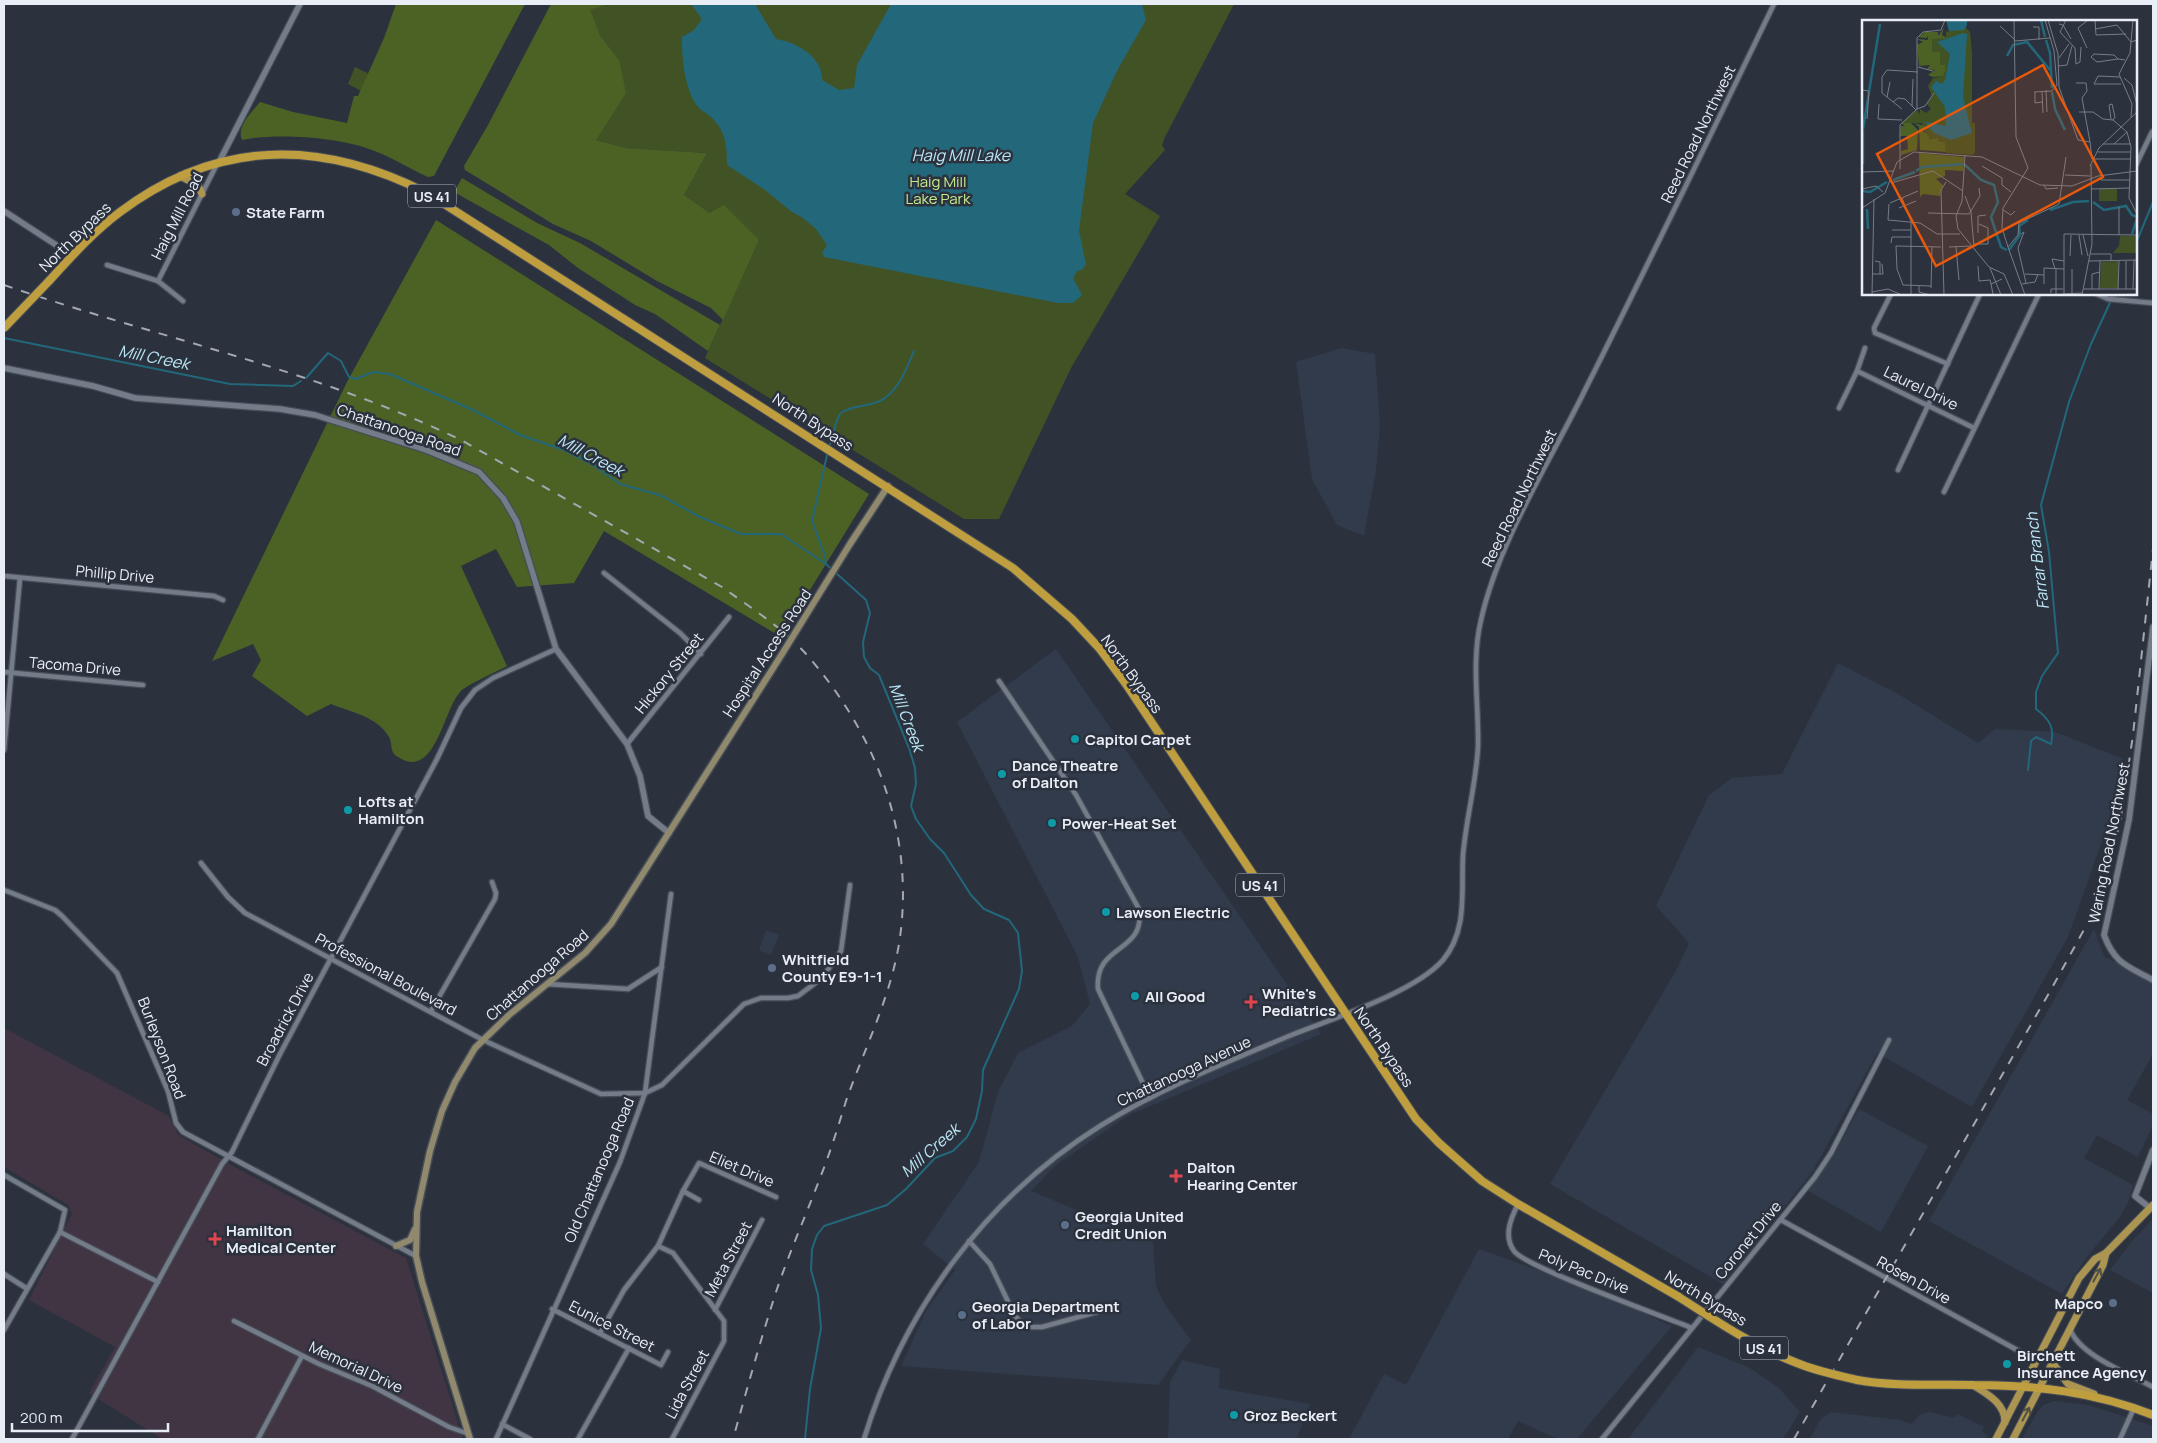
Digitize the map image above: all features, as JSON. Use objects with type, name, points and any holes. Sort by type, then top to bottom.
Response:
[{"type":"highway","name":"North Bypass","points":[[4,328],[73,256],[119,213],[164,183],[180,176],[218,164],[282,154],[313,155],[362,165],[394,177],[427,193],[888,486],[1013,568],[1048,597],[1100,649],[1416,1119],[1456,1160],[1482,1181],[1754,1343],[1816,1369],[1857,1380],[1900,1385],[2024,1386],[2040,1388],[2102,1397],[2153,1415]]},
{"type":"main road","points":[[180,176],[198,185],[202,194]]},
{"type":"main road","name":"Hospital Access Road","points":[[670,834],[711,763],[888,486]]},
{"type":"main road","name":"Chattanooga Road","points":[[470,1437],[422,1282],[416,1256],[416,1226],[421,1187],[442,1112],[455,1081],[483,1040],[585,953],[611,924],[670,834]]},
{"type":"main road","points":[[1996,1439],[2080,1278],[2095,1259],[2106,1253],[2152,1207]]},
{"type":"main road","points":[[396,1246],[410,1240],[416,1226]]},
{"type":"main road","points":[[2013,1439],[2103,1265],[2106,1253]]},
{"type":"main road","points":[[2052,1362],[2068,1384],[2102,1397]]},
{"type":"main road","points":[[1973,1385],[1999,1404],[2005,1423]]},
{"type":"street","points":[[218,164],[300,4]]},
{"type":"street","name":"Reed Road Northwest","points":[[1345,1013],[1400,990],[1422,978],[1440,964],[1454,944],[1461,926],[1464,845],[1478,748],[1476,651],[1484,606],[1513,531],[1677,206],[1774,4]]},
{"type":"street","points":[[2137,163],[2152,132]]},
{"type":"street","name":"Haig Mill Road","points":[[158,281],[218,164]]},
{"type":"street","points":[[4,211],[73,256]]},
{"type":"street","points":[[107,265],[158,281],[182,301]]},
{"type":"street","points":[[1890,295],[1874,328],[1875,333],[1948,364]]},
{"type":"street","points":[[1898,470],[1980,295]]},
{"type":"street","points":[[1944,492],[2039,295]]},
{"type":"street","points":[[2099,295],[2108,300],[2153,303]]},
{"type":"street","points":[[1839,408],[1857,371],[1865,348]]},
{"type":"street","name":"Chattanooga Road","points":[[4,368],[93,386],[135,398],[280,409],[315,415],[426,450],[478,472],[503,498],[517,522],[556,649],[627,744],[640,776],[648,816],[670,834]]},
{"type":"street","name":"Laurel Drive","points":[[1857,371],[1974,428]]},
{"type":"street","points":[[604,572],[680,633],[701,654]]},
{"type":"street","name":"Phillip Drive","points":[[4,576],[214,596],[223,600]]},
{"type":"street","points":[[4,750],[20,578]]},
{"type":"street","name":"Hickory Street","points":[[627,744],[729,617]]},
{"type":"street","name":"Waring Road Northwest","points":[[2153,627],[2129,820],[2104,935],[2111,953],[2124,964],[2153,980]]},
{"type":"street","name":"Broadrick Drive","points":[[72,1439],[228,1156],[437,759],[461,708],[475,690],[493,678],[556,649]]},
{"type":"street","name":"Tacoma Drive","points":[[4,672],[143,685]]},
{"type":"street","points":[[1000,681],[1076,795],[1138,909],[1140,924],[1133,938],[1104,961],[1097,982],[1098,989],[1150,1098]]},
{"type":"street","name":"Professional Boulevard","points":[[201,863],[227,896],[245,913],[483,1040],[601,1094],[645,1093],[662,1085],[744,1004],[761,998],[798,996],[822,978],[841,951],[850,885]]},
{"type":"street","points":[[430,1011],[495,899],[496,893],[492,882]]},
{"type":"street","name":"Burleyson Road","points":[[4,890],[55,910],[70,922],[109,962],[125,987],[168,1092],[178,1127],[183,1132],[416,1256]]},
{"type":"street","name":"Old Chattanooga Road","points":[[496,1439],[552,1309],[620,1162],[645,1093],[671,894]]},
{"type":"street","points":[[547,984],[628,989],[662,967]]},
{"type":"street","name":"Chattanooga Avenue","points":[[864,1439],[879,1394],[911,1326],[935,1286],[969,1241],[1009,1198],[1046,1165],[1098,1127],[1150,1098],[1345,1013]]},
{"type":"street","name":"Coronet Drive","points":[[1602,1439],[1781,1220],[1831,1153],[1889,1040]]},
{"type":"street","points":[[2152,1207],[2135,1196],[2153,1150]]},
{"type":"street","name":"Eliet Drive","points":[[683,1191],[699,1164],[776,1197]]},
{"type":"street","points":[[4,1174],[65,1210],[60,1232],[26,1288],[4,1330]]},
{"type":"street","points":[[600,1333],[624,1290],[658,1246],[683,1191],[699,1200]]},
{"type":"street","name":"Poly Pac Drive","points":[[1518,1204],[1511,1218],[1509,1236],[1510,1244],[1518,1255],[1552,1272],[1692,1328]]},
{"type":"street","name":"Meta Street","points":[[715,1310],[762,1220]]},
{"type":"street","name":"Rosen Drive","points":[[1781,1220],[2036,1361]]},
{"type":"street","points":[[60,1232],[158,1282]]},
{"type":"street","points":[[969,1241],[990,1264],[1015,1316],[1026,1327],[1042,1327],[1097,1312]]},
{"type":"street","points":[[658,1246],[672,1253],[715,1310]]},
{"type":"street","points":[[4,1274],[26,1288]]},
{"type":"street","name":"Eunice Street","points":[[552,1309],[661,1365],[668,1352]]},
{"type":"street","name":"Lida Street","points":[[672,1439],[724,1341],[724,1321],[715,1310]]},
{"type":"street","name":"Memorial Drive","points":[[234,1321],[302,1356],[349,1375],[449,1428],[470,1437]]},
{"type":"street","points":[[2070,1328],[2077,1343],[2093,1354],[2153,1387]]},
{"type":"street","points":[[578,1439],[629,1348]]},
{"type":"street","points":[[258,1439],[302,1356]]},
{"type":"street","points":[[2120,1439],[2134,1408]]},
{"type":"street","points":[[502,1424],[530,1439]]},
{"type":"shaded area","points":[[1341,348],[1375,354],[1380,426],[1376,470],[1364,536],[1337,525],[1312,479],[1296,362]]},
{"type":"shaded area","points":[[1056,649],[1321,1034],[1129,1115],[1056,1165],[1031,1191],[1153,1242],[1156,1286],[1165,1305],[1191,1340],[1158,1385],[901,1366],[926,1311],[955,1270],[923,1244],[979,1162],[998,1092],[1018,1053],[1072,1026],[1090,1004],[1078,957],[957,722]]},
{"type":"shaded area","points":[[1838,663],[1898,694],[1978,743],[1995,729],[2055,732],[2123,759],[2106,830],[2068,937],[1972,1107],[1877,1053],[1813,1171],[1723,1284],[1550,1184],[1677,969],[1689,943],[1656,906],[1709,795],[1732,778],[1782,774]]},
{"type":"shaded area","points":[[2094,929],[2104,956],[2153,983],[2153,1054],[2127,1100],[2153,1114],[2153,1125],[2138,1157],[2097,1135],[2084,1158],[2133,1185],[2128,1202],[2120,1217],[2086,1258],[2062,1294],[1929,1221]]},
{"type":"shaded area","points":[[766,930],[779,935],[771,955],[759,950]]},
{"type":"shaded area","name":"Hamilton Medical Center","points":[[4,1028],[169,1116],[178,1135],[406,1258],[463,1439],[162,1439],[89,1393],[115,1347],[29,1300],[72,1214],[68,1205],[4,1167]]},
{"type":"shaded area","points":[[1859,1109],[1928,1146],[1881,1232],[1808,1191],[1833,1156]]},
{"type":"shaded area","points":[[2153,1219],[2153,1293],[2110,1270],[2133,1240]]},
{"type":"shaded area","points":[[1479,1249],[1569,1281],[1672,1326],[1577,1439],[1558,1439],[1518,1421],[1508,1439],[1349,1439],[1384,1374],[1406,1385]]},
{"type":"shaded area","points":[[1698,1347],[1748,1367],[1779,1388],[1800,1412],[1783,1439],[1628,1439]]},
{"type":"shaded area","points":[[1182,1360],[1220,1369],[1219,1388],[1310,1404],[1297,1438],[1168,1439],[1170,1382]]},
{"type":"shaded area","points":[[2054,1401],[2089,1405],[2153,1426],[2153,1439],[2022,1439],[2043,1405]]},
{"type":"shaded area","points":[[1831,1412],[1900,1420],[1912,1424],[1919,1415],[1929,1412],[1954,1418],[1957,1414],[1984,1427],[1982,1431],[1988,1436],[1986,1439],[1810,1439],[1820,1420]]},
{"type":"green space","points":[[396,4],[525,4],[434,176],[428,177],[377,152],[340,142],[306,137],[272,137],[242,140],[241,130],[243,125],[260,102],[293,112],[347,123],[354,96],[358,96],[384,38]]},
{"type":"green space","points":[[551,4],[609,4],[590,10],[600,35],[619,60],[626,93],[596,140],[626,148],[707,153],[684,195],[710,213],[724,205],[759,240],[723,320],[711,308],[657,281],[591,241],[553,224],[465,170],[464,166],[488,125]]},
{"type":"green space","name":"Haig Mill Lake Park","points":[[609,4],[1234,4],[1164,139],[1162,145],[1165,150],[1125,194],[1160,216],[1071,368],[999,519],[964,519],[705,358],[759,240],[710,213],[684,195],[707,153],[626,148],[596,140],[619,60],[600,35],[589,10]]},
{"type":"green space","points":[[355,67],[369,74],[361,91],[348,84]]},
{"type":"green space","points":[[462,178],[537,223],[580,243],[720,325],[708,351],[655,314],[635,305],[578,268],[549,245],[454,192]]},
{"type":"green space","points":[[436,220],[869,494],[781,637],[604,531],[574,583],[517,587],[496,549],[461,566],[507,666],[460,692],[429,752],[421,760],[411,762],[395,755],[389,737],[384,730],[371,720],[331,704],[307,716],[252,676],[261,660],[253,644],[212,661],[347,382]]},
{"type":"water","name":"Haig Mill Lake","points":[[691,4],[755,4],[776,39],[792,43],[807,52],[818,64],[822,80],[839,90],[854,88],[857,65],[891,4],[1142,4],[1146,20],[1118,69],[1093,123],[1079,231],[1086,264],[1082,270],[1077,271],[1073,278],[1082,295],[1073,303],[1058,303],[824,257],[822,253],[827,245],[816,229],[765,190],[727,165],[726,145],[723,134],[717,123],[699,108],[694,101],[687,83],[682,37],[694,30],[702,19]]},
{"type":"waterway","name":"Farrar Branch","points":[[2137,241],[2153,202]]},
{"type":"waterway","name":"Farrar Branch","points":[[2028,770],[2031,741],[2036,737],[2051,744],[2052,733],[2050,724],[2036,709],[2036,692],[2042,676],[2058,653],[2049,552],[2041,505],[2069,402],[2091,344],[2114,295]]},
{"type":"waterway","name":"Mill Creek","points":[[4,338],[230,384],[293,386],[301,381]]},
{"type":"waterway","points":[[829,447],[840,414],[847,410],[876,403],[887,397],[897,386],[914,351]]},
{"type":"waterway","name":"Mill Creek","points":[[306,378],[328,353],[341,361],[349,377],[356,379],[373,372],[390,374],[473,410],[520,435],[564,450],[593,465],[620,484],[660,495],[700,517],[741,534],[781,534],[826,564],[866,600],[870,613],[863,642],[864,657],[870,668],[879,675],[909,748],[915,768],[916,784],[911,806],[916,819],[930,839],[944,853],[971,895],[984,909],[1009,920],[1018,933],[1022,971],[1019,989],[983,1070],[982,1091],[976,1119],[967,1137],[953,1151],[935,1158],[906,1189],[887,1205],[824,1226],[817,1235],[812,1249],[811,1270],[818,1295],[821,1328],[810,1389],[805,1439]]},
{"type":"waterway","points":[[826,564],[825,556],[812,521],[828,451]]},
{"type":"railway","points":[[4,285],[292,374],[406,415],[461,440],[722,587],[777,627],[798,645],[832,686],[853,719],[871,753],[886,789],[896,827],[902,865],[903,904],[899,944],[883,1004],[846,1101],[824,1169],[777,1289],[733,1439]]},
{"type":"railway","points":[[1794,1439],[2053,986],[2086,926],[2099,894],[2120,823],[2133,735],[2153,549]]},
{"type":"place","name":"State Farm","points":[[236,212]]},
{"type":"place","name":"Capitol Carpet","points":[[1075,739]]},
{"type":"place","name":"Dance Theatre of Dalton","points":[[1002,774]]},
{"type":"place","name":"Lofts at Hamilton","points":[[348,810]]},
{"type":"place","name":"Power-Heat Set","points":[[1052,823]]},
{"type":"place","name":"Lawson Electric","points":[[1106,912]]},
{"type":"place","name":"Whitfield County E9-1-1","points":[[772,968]]},
{"type":"place","name":"All Good","points":[[1135,996]]},
{"type":"place","name":"White's Pediatrics","points":[[1251,1002]]},
{"type":"place","name":"Dalton Hearing Center","points":[[1176,1176]]},
{"type":"place","name":"Georgia United Credit Union","points":[[1065,1225]]},
{"type":"place","name":"Hamilton Medical Center","points":[[215,1239]]},
{"type":"place","name":"Mapco","points":[[2113,1303]]},
{"type":"place","name":"Georgia Department of Labor","points":[[962,1315]]},
{"type":"place","name":"Birchett Insurance Agency","points":[[2007,1364]]},
{"type":"place","name":"Groz Beckert","points":[[1234,1415]]}]
